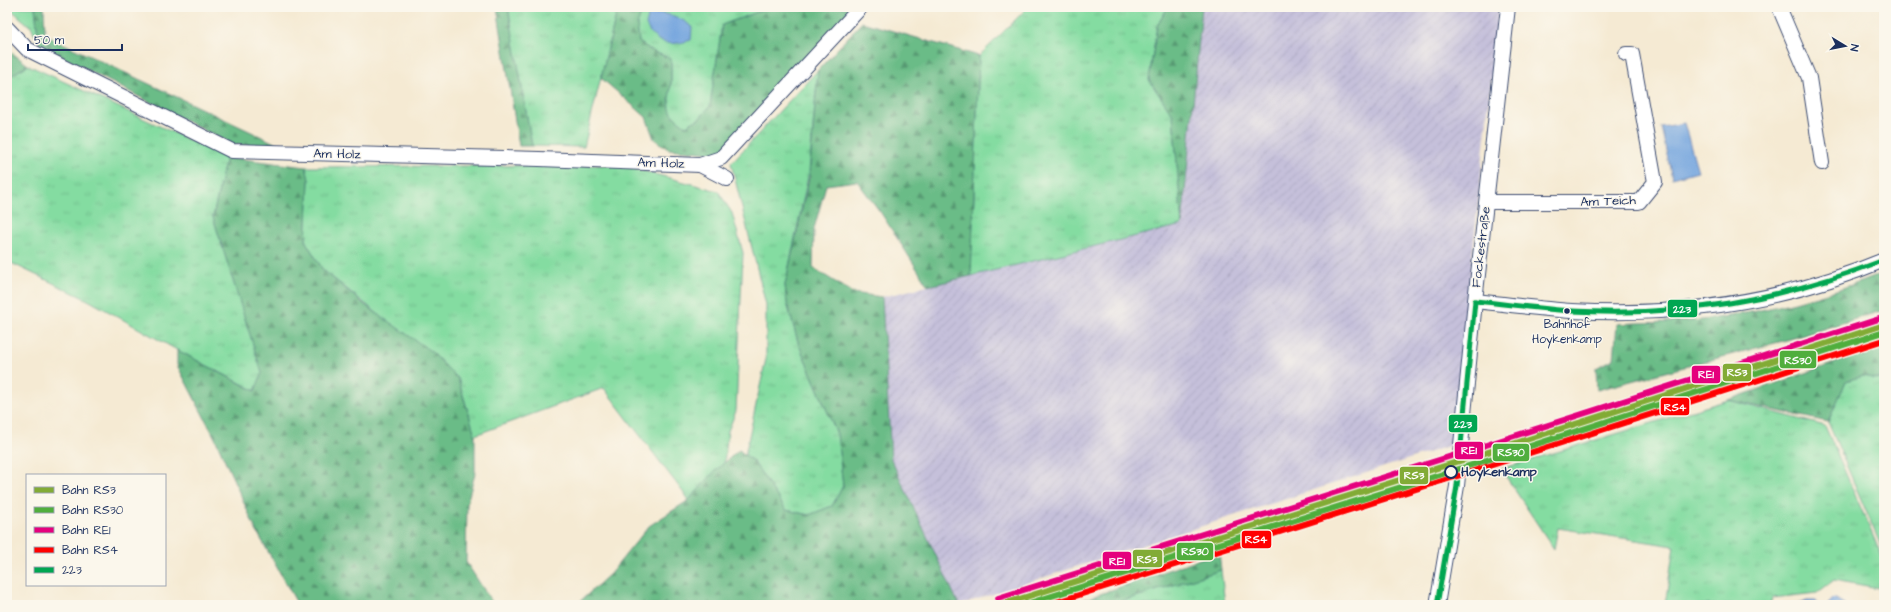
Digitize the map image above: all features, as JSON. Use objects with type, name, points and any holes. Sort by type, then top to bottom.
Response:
[{"type":"street","name":"Am Holz","points":[[7,28],[27,49],[232,151],[700,165],[721,158],[861,7]]},
{"type":"street","name":"Fockestraße","points":[[1437,605],[1457,486],[1475,300],[1508,7]]},
{"type":"street","points":[[1779,7],[1809,78],[1822,163]]},
{"type":"street","name":"Am Teich","points":[[1487,202],[1639,202],[1655,182],[1632,54],[1626,54]]},
{"type":"street","name":"Am Holz","points":[[700,165],[727,179]]},
{"type":"street","points":[[1475,300],[1572,311],[1640,312],[1696,309],[1771,297],[1852,273],[1884,260]]},
{"type":"shaded area","points":[[1202,7],[1499,7],[1452,445],[959,605],[891,459],[882,297],[1182,225]]},
{"type":"green space","points":[[8,7],[35,7],[39,45],[32,28]]},
{"type":"green space","points":[[35,7],[44,7],[45,35],[279,145],[233,145],[39,45]]},
{"type":"green space","points":[[497,7],[508,7],[532,146],[519,146]]},
{"type":"green space","points":[[508,7],[618,7],[584,147],[532,146]]},
{"type":"green space","points":[[618,7],[641,14],[637,25],[639,42],[652,51],[671,59],[669,104],[675,117],[686,126],[700,118],[710,106],[722,25],[771,7],[855,7],[721,154],[668,149],[654,139],[646,117],[601,78]]},
{"type":"green space","points":[[622,7],[771,7],[722,25],[710,107],[700,118],[686,126],[675,117],[669,104],[671,59],[652,51],[639,42],[637,25]]},
{"type":"green space","points":[[1028,7],[1168,7],[1157,26],[1149,80],[1173,115],[1182,225],[971,276],[979,56]]},
{"type":"green space","points":[[1168,7],[1202,7],[1182,225],[1173,115],[1149,80],[1157,26]]},
{"type":"green space","points":[[862,22],[979,56],[971,276],[928,286],[881,213],[857,181],[826,185],[814,229],[813,268],[853,293],[882,297],[891,459],[959,605],[576,605],[610,574],[649,526],[689,500],[716,470],[739,450],[753,461],[786,510],[809,515],[832,506],[843,486],[837,434],[799,345],[787,303],[785,285],[809,178],[818,70]]},
{"type":"green space","points":[[7,49],[28,65],[7,78]]},
{"type":"green space","points":[[28,65],[226,157],[213,217],[262,373],[256,391],[177,350],[88,300],[7,261],[7,78]]},
{"type":"green space","points":[[818,70],[809,172],[785,285],[787,303],[799,345],[837,434],[843,486],[832,506],[809,515],[786,510],[753,461],[745,455],[766,359],[766,305],[731,163]]},
{"type":"green space","points":[[226,157],[306,167],[309,180],[306,242],[323,270],[365,305],[432,352],[458,379],[475,435],[475,474],[467,503],[466,562],[494,605],[298,605],[256,530],[215,438],[177,365],[177,350],[255,391],[262,373],[213,217]]},
{"type":"green space","points":[[621,165],[718,191],[732,213],[743,253],[736,411],[728,431],[724,463],[689,500],[604,388],[475,435],[458,378],[323,270],[306,242],[309,180],[306,167]]},
{"type":"green space","points":[[1884,273],[1884,310],[1794,338],[1597,390],[1596,368],[1614,359],[1617,324],[1691,321],[1748,313],[1817,296]]},
{"type":"green space","points":[[1884,346],[1884,380],[1862,376],[1846,381],[1828,422],[1728,400]]},
{"type":"green space","points":[[1862,376],[1884,380],[1884,553],[1828,422],[1846,381]]},
{"type":"green space","points":[[1728,400],[1825,426],[1884,561],[1884,589],[1834,580],[1817,593],[1772,598],[1770,605],[1665,605],[1674,546],[1558,528],[1554,549],[1501,469]]},
{"type":"green space","points":[[1219,552],[1221,570],[1110,605],[1069,605]]},
{"type":"green space","points":[[1221,570],[1225,605],[1110,605]]},
{"type":"water","points":[[649,13],[667,14],[682,20],[692,27],[691,40],[677,43],[665,43],[659,41],[654,37],[646,25]]},
{"type":"water","points":[[1684,123],[1698,171],[1672,178],[1661,127]]},
{"type":"water","points":[[1834,598],[1846,605],[1827,605]]},
{"type":"water","points":[[1807,601],[1816,601],[1818,605],[1795,605]]},
{"type":"rail line","name":"RE1","points":[[998,598],[1458,454],[1882,318]]},
{"type":"rail line","name":"RS3","points":[[1000,605],[1460,461],[1884,325]]},
{"type":"rail line","name":"RS30","points":[[1023,605],[1462,468],[1884,332]]},
{"type":"rail line","name":"RS4","points":[[1047,605],[1884,340]]},
{"type":"transit line","name":"223","points":[[1475,301],[1572,311],[1613,312],[1692,308],[1731,303],[1807,286],[1884,260]]},
{"type":"transit line","name":"223","points":[[1437,605],[1457,486],[1475,301]]},
{"type":"place","name":"Bahnhof Hoykenkamp","points":[[1567,311]]},
{"type":"place","name":"Hoykenkamp","points":[[1451,472]]}]
